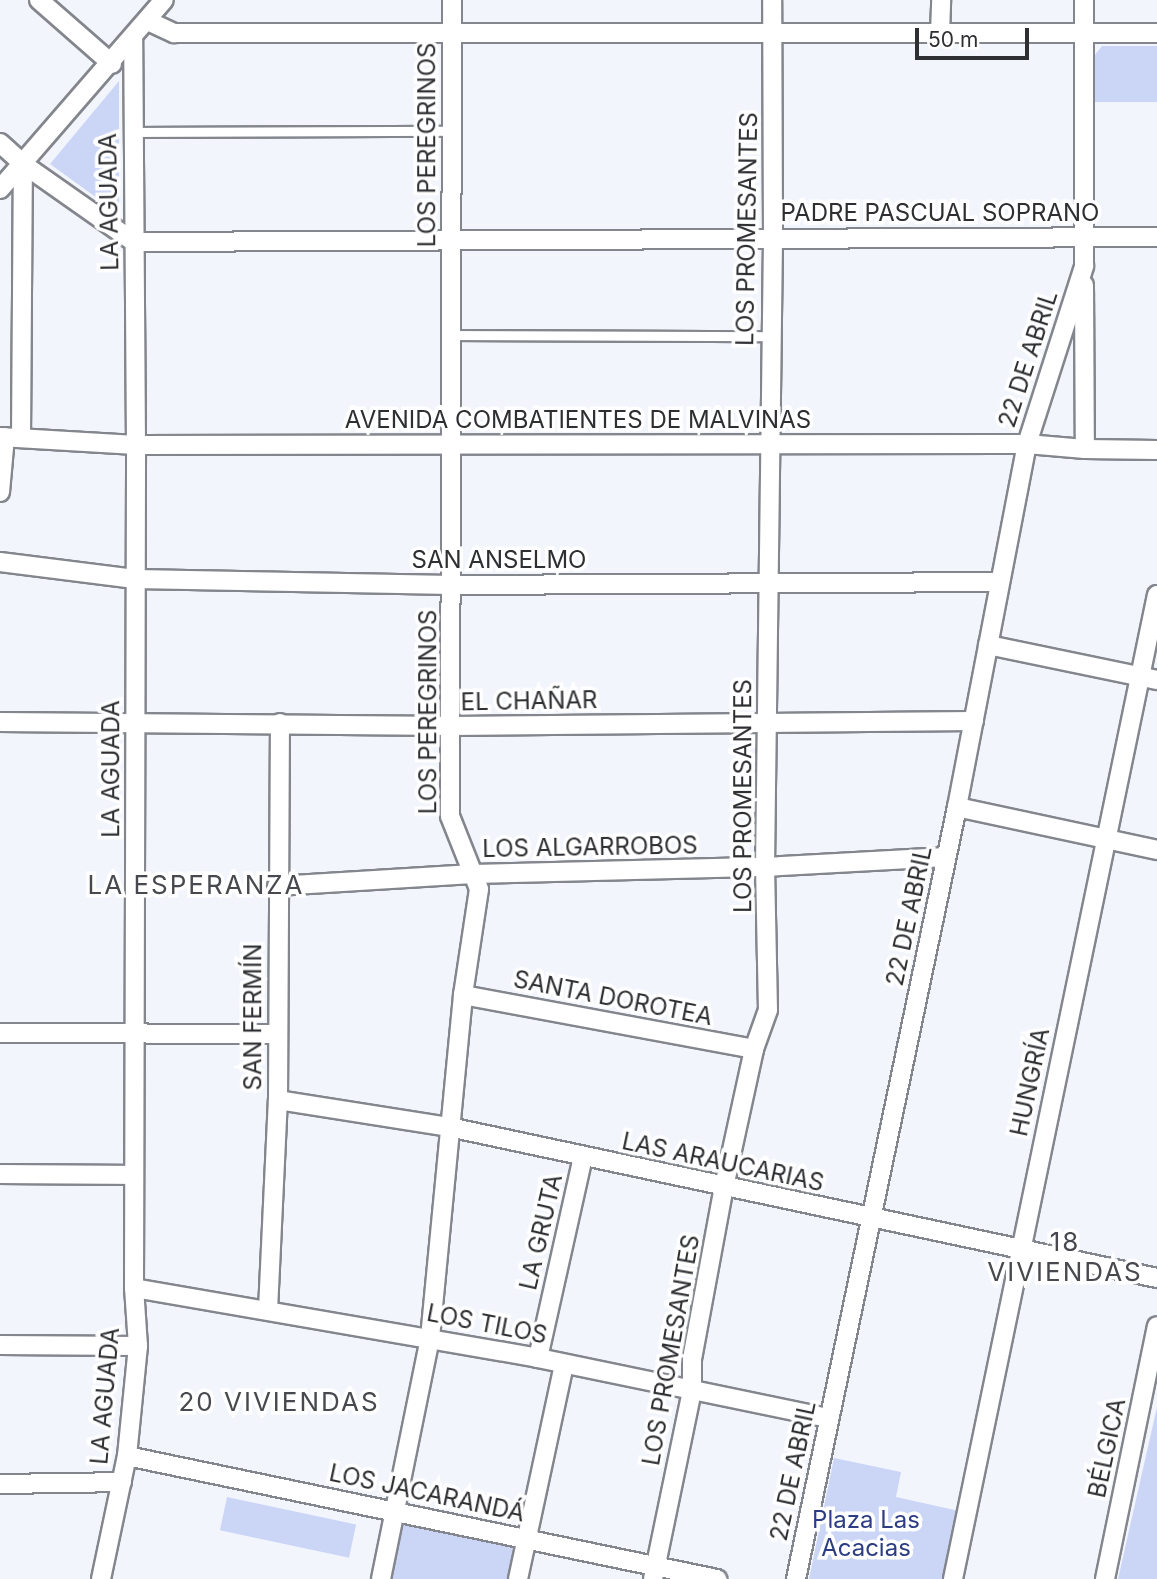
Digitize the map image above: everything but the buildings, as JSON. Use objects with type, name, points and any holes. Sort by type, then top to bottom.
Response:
[{"type":"street","points":[[39,0],[111,64]]},
{"type":"street","points":[[0,188],[111,64],[164,0]]},
{"type":"street","name":"LOS PEREGRINOS","points":[[381,1579],[430,1338],[463,995],[479,889],[450,816],[453,0]]},
{"type":"street","name":"LOS PROMESANTES","points":[[654,1572],[692,1390],[692,1359],[724,1188],[754,1049],[768,1010],[765,867],[768,444],[773,238],[772,0]]},
{"type":"street","points":[[940,33],[941,0]]},
{"type":"street","name":"22 DE ABRIL","points":[[1084,0],[1084,449]]},
{"type":"street","points":[[148,21],[174,33],[1157,33]]},
{"type":"street","name":"LA AGUADA","points":[[102,1579],[127,1456],[138,1346],[134,1288],[136,445],[132,39]]},
{"type":"street","points":[[0,143],[23,164],[134,242]]},
{"type":"street","points":[[0,492],[9,437],[23,164]]},
{"type":"street","name":"PADRE PASCUAL SOPRANO","points":[[134,242],[1157,237]]},
{"type":"street","name":"22 DE ABRIL","points":[[796,1579],[957,807],[1027,444],[1084,266]]},
{"type":"street","name":"AVENIDA COMBATIENTES DE MALVINAS","points":[[9,437],[136,445],[1027,444],[1084,449],[1157,450]]},
{"type":"street","name":"SAN ANSELMO","points":[[0,562],[135,579],[452,584],[768,585],[1000,582]]},
{"type":"street","name":"HUNGRÍA","points":[[953,1579],[1106,839],[1148,678],[1157,595]]},
{"type":"street","points":[[988,645],[1148,678]]},
{"type":"street","name":"EL CHAÑAR","points":[[0,722],[452,726],[974,721]]},
{"type":"street","name":"SAN FERMÍN","points":[[268,1310],[278,1100],[277,886],[280,723]]},
{"type":"street","points":[[957,807],[1157,850]]},
{"type":"street","name":"LOS ALGARROBOS","points":[[277,886],[474,874],[765,867],[946,857]]},
{"type":"street","name":"SANTA DOROTEA","points":[[463,995],[754,1049]]},
{"type":"street","points":[[0,1033],[277,1034]]},
{"type":"street","name":"LAS ARAUCARIAS","points":[[278,1100],[449,1127],[724,1188],[1157,1278]]},
{"type":"street","name":"LA GRUTA","points":[[538,1358],[583,1156]]},
{"type":"street","points":[[0,1174],[134,1175]]},
{"type":"street","name":"LOS TILOS","points":[[134,1288],[538,1358],[829,1418]]},
{"type":"street","name":"BÉLGICA","points":[[1105,1579],[1157,1326]]},
{"type":"street","points":[[0,1345],[138,1346]]},
{"type":"street","points":[[517,1579],[564,1364]]},
{"type":"street","name":"LOS JACARANDÁ","points":[[127,1456],[526,1539],[654,1572],[717,1579]]},
{"type":"street","points":[[0,1484],[122,1482]]},
{"type":"lane","points":[[133,132],[452,131]]},
{"type":"lane","points":[[451,335],[770,336]]},
{"type":"green space","points":[[1102,46],[1157,46],[1157,102],[1094,102],[1094,56]]},
{"type":"green space","points":[[119,81],[119,214],[50,164]]},
{"type":"green space","points":[[1157,1407],[1157,1579],[1118,1579]]},
{"type":"green space","name":"Plaza Las Acacias","points":[[834,1458],[901,1472],[896,1497],[959,1511],[945,1579],[809,1579]]},
{"type":"green space","points":[[227,1497],[356,1524],[349,1558],[220,1530]]},
{"type":"green space","points":[[402,1519],[517,1542],[510,1579],[390,1579]]},
{"type":"district","name":"LA ESPERANZA","points":[[196,885]]},
{"type":"district","name":"18 VIVIENDAS","points":[[1065,1257]]},
{"type":"district","name":"20 VIVIENDAS","points":[[279,1402]]}]
